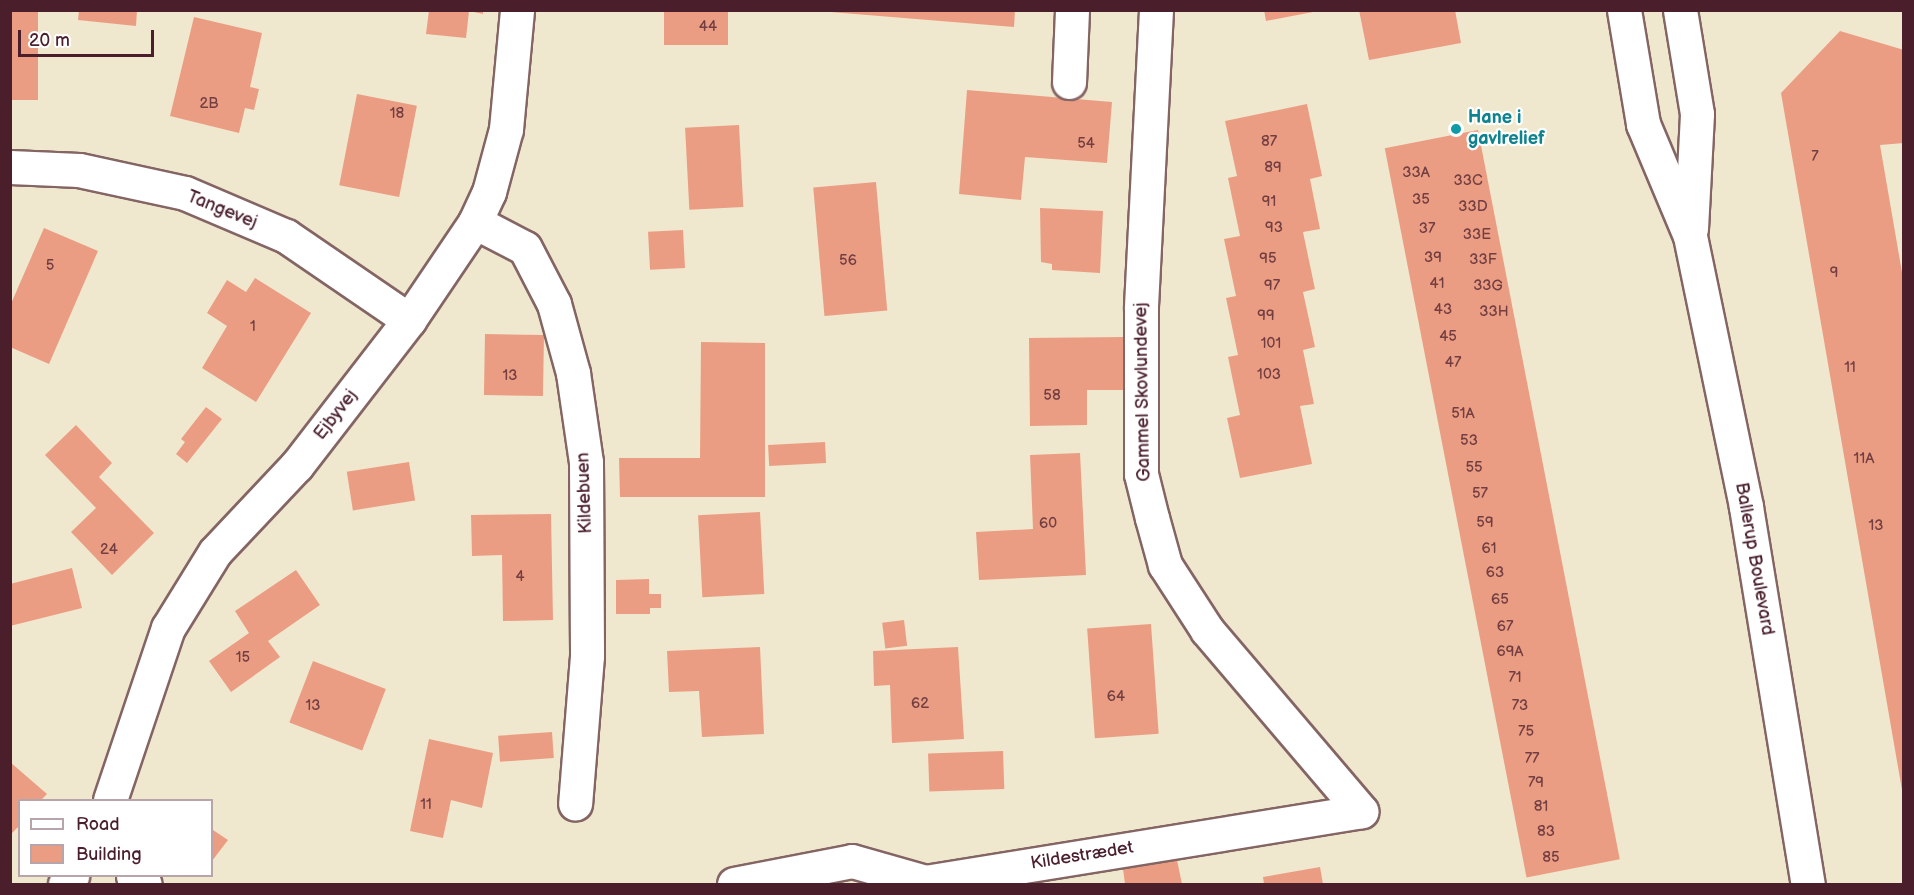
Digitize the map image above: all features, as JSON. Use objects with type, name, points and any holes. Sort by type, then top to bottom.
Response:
[{"type":"street","name":"Ejbyvej","points":[[111,799],[168,628],[215,552],[297,465],[409,320],[475,222],[489,192],[506,129],[517,10]]},
{"type":"street","points":[[1069,82],[1072,10]]},
{"type":"street","name":"Gammel Skovlundevej","points":[[1156,10],[1141,309],[1141,474],[1152,518],[1165,565],[1207,630],[1361,811]]},
{"type":"street","name":"Ballerup Boulevard","points":[[1624,10],[1643,124],[1690,236],[1746,507],[1808,885]]},
{"type":"street","name":"Ballerup Boulevard","points":[[1680,10],[1697,114],[1690,236]]},
{"type":"street","name":"Tangevej","points":[[10,168],[79,170],[185,194],[286,236],[409,320]]},
{"type":"street","name":"Kildebuen","points":[[475,222],[525,248],[554,304],[573,373],[586,462],[588,656],[575,804]]},
{"type":"street","name":"Kildestrædet","points":[[734,885],[852,861],[925,882],[1361,811]]},
{"type":"building","points":[[10,10],[38,10],[38,100],[10,100]]},
{"type":"building","points":[[79,10],[137,10],[136,26],[78,20]]},
{"type":"building","points":[[429,10],[483,10],[483,14],[469,11],[466,38],[426,34]]},
{"type":"building","points":[[664,10],[728,10],[728,45],[664,45]]},
{"type":"building","points":[[806,10],[1015,10],[1014,27]]},
{"type":"building","points":[[1264,10],[1313,10],[1313,12],[1266,21]]},
{"type":"building","points":[[1359,10],[1455,10],[1461,43],[1369,60]]},
{"type":"building","points":[[194,17],[262,33],[250,87],[259,89],[254,110],[245,108],[239,133],[170,116]]},
{"type":"building","points":[[1840,31],[1904,50],[1904,143],[1880,145],[1904,284],[1902,790],[1781,93]]},
{"type":"building","points":[[967,90],[1112,102],[1107,163],[1025,157],[1021,200],[959,194]]},
{"type":"building","points":[[357,94],[417,106],[399,197],[339,185]]},
{"type":"building","points":[[1307,104],[1322,176],[1310,179],[1320,229],[1303,232],[1315,289],[1303,292],[1315,347],[1303,350],[1314,404],[1300,406],[1312,464],[1240,478],[1227,418],[1240,415],[1228,357],[1238,355],[1226,298],[1236,296],[1224,239],[1240,236],[1228,178],[1237,176],[1225,121]]},
{"type":"building","points":[[739,125],[743,207],[689,210],[685,128]]},
{"type":"building","points":[[1478,130],[1620,859],[1527,877],[1385,148]]},
{"type":"building","points":[[876,182],[887,311],[824,316],[813,187]]},
{"type":"building","points":[[1040,208],[1103,211],[1100,273],[1052,270],[1052,264],[1041,262]]},
{"type":"building","points":[[44,228],[98,251],[49,364],[10,347],[10,306]]},
{"type":"building","points":[[683,230],[685,268],[650,270],[648,232]]},
{"type":"building","points":[[255,278],[311,313],[256,402],[202,368],[227,326],[207,313],[227,280],[246,292]]},
{"type":"building","points":[[485,334],[544,335],[543,396],[484,395]]},
{"type":"building","points":[[1124,337],[1125,390],[1087,390],[1087,425],[1030,426],[1029,338]]},
{"type":"building","points":[[701,342],[765,343],[765,497],[620,497],[619,458],[700,458]]},
{"type":"building","points":[[206,407],[222,419],[187,463],[176,454],[185,442],[181,439]]},
{"type":"building","points":[[76,425],[112,463],[99,477],[154,533],[112,575],[71,532],[96,508],[45,455]]},
{"type":"building","points":[[825,442],[826,463],[769,466],[768,445]]},
{"type":"building","points":[[1080,453],[1086,575],[979,580],[976,532],[1033,529],[1030,455]]},
{"type":"building","points":[[409,462],[415,501],[353,510],[347,472]]},
{"type":"building","points":[[760,512],[764,594],[702,597],[698,515]]},
{"type":"building","points":[[551,514],[553,620],[503,621],[502,555],[472,556],[471,515]]},
{"type":"building","points":[[72,568],[82,608],[10,626],[10,584]]},
{"type":"building","points":[[296,570],[320,605],[268,641],[280,657],[231,692],[209,661],[249,633],[235,611]]},
{"type":"building","points":[[649,579],[649,594],[661,594],[661,608],[650,608],[650,614],[616,614],[616,580]]},
{"type":"building","points":[[904,620],[907,646],[885,648],[882,623]]},
{"type":"building","points":[[1151,624],[1159,734],[1095,738],[1087,628]]},
{"type":"building","points":[[760,647],[764,734],[702,737],[699,691],[669,692],[667,651]]},
{"type":"building","points":[[958,647],[964,739],[892,743],[890,685],[874,686],[873,651]]},
{"type":"building","points":[[313,661],[386,689],[362,751],[289,723]]},
{"type":"building","points":[[552,732],[554,758],[500,762],[498,736]]},
{"type":"building","points":[[429,739],[493,753],[482,808],[451,800],[443,838],[410,831]]},
{"type":"building","points":[[1003,751],[1004,789],[929,792],[928,754]]},
{"type":"building","points":[[10,762],[47,794],[42,799],[18,799],[18,827],[10,835]]},
{"type":"building","points":[[213,830],[228,840],[213,860]]},
{"type":"building","points":[[1177,860],[1182,884],[1125,884],[1123,869]]},
{"type":"building","points":[[1320,867],[1323,884],[1264,884],[1263,877]]},
{"type":"place","name":"Hane i gavlrelief","points":[[1456,129]]}]
